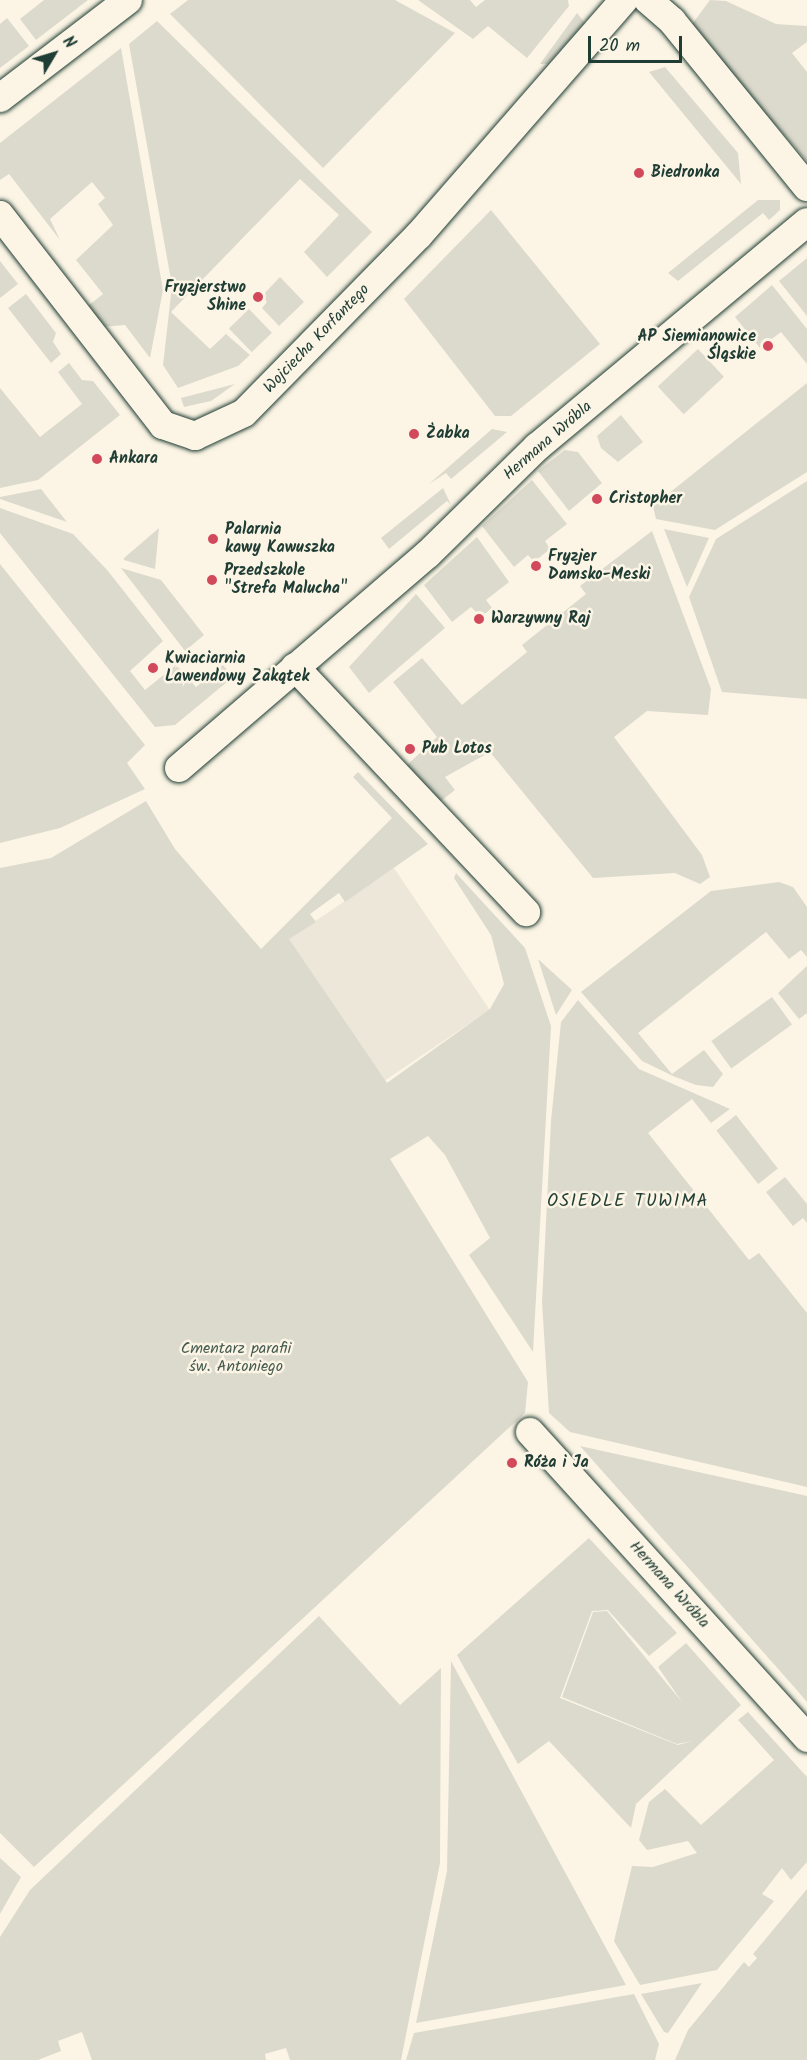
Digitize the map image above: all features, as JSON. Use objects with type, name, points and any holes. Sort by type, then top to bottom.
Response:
[{"type":"street","points":[[0,99],[128,0]]},
{"type":"street","name":"Wojciecha Korfantego","points":[[0,215],[163,425],[195,436],[244,413],[419,235],[624,0]]},
{"type":"street","points":[[648,0],[672,21],[807,187]]},
{"type":"street","name":"Hermana Wróbla","points":[[179,768],[428,554],[537,447],[807,222]]},
{"type":"street","points":[[295,667],[526,912]]},
{"type":"street","name":"Hermana Wróbla","points":[[530,1432],[807,1738]]},
{"type":"shaded area","points":[[394,868],[490,1010],[384,1081],[289,939]]},
{"type":"green space","points":[[44,0],[88,0],[36,40],[20,19]]},
{"type":"green space","points":[[188,0],[395,0],[455,33],[323,168],[170,14]]},
{"type":"green space","points":[[418,0],[470,0],[476,7],[485,0],[568,0],[569,6],[527,58],[488,26],[473,39]]},
{"type":"green space","points":[[710,0],[726,1],[776,24],[807,26],[807,42],[792,53],[807,72],[807,161],[690,27]]},
{"type":"green space","points":[[577,13],[585,23],[548,64],[540,64]]},
{"type":"green space","points":[[7,18],[29,46],[0,68],[0,24]]},
{"type":"green space","points":[[157,21],[372,232],[327,277],[304,252],[339,215],[300,179],[171,312],[210,349],[226,334],[250,355],[238,366],[178,388],[163,365],[172,286],[129,44]]},
{"type":"green space","points":[[121,48],[163,290],[150,358],[125,325],[101,327],[84,309],[103,294],[76,260],[113,225],[98,204],[105,198],[92,182],[50,219],[60,240],[9,174],[0,180],[0,143]]},
{"type":"green space","points":[[665,67],[738,153],[741,184],[649,72]]},
{"type":"green space","points":[[758,200],[780,200],[780,210],[769,220],[763,213],[678,281],[668,273]]},
{"type":"green space","points":[[491,210],[600,344],[511,416],[495,416],[404,299]]},
{"type":"green space","points":[[807,258],[807,316],[779,281]]},
{"type":"green space","points":[[0,261],[18,284],[0,298]]},
{"type":"green space","points":[[280,277],[304,302],[279,326],[262,308],[267,302],[262,296]]},
{"type":"green space","points":[[772,285],[807,329],[807,364],[781,332],[760,348],[735,317]]},
{"type":"green space","points":[[26,294],[56,333],[53,342],[61,354],[51,363],[8,308]]},
{"type":"green space","points":[[249,309],[272,333],[252,352],[229,328]]},
{"type":"green space","points":[[698,349],[724,377],[684,414],[658,387]]},
{"type":"green space","points":[[69,363],[82,380],[93,381],[120,415],[38,480],[0,488],[0,388],[40,437],[82,404],[58,372]]},
{"type":"green space","points":[[807,383],[807,472],[715,530],[656,519],[653,506]]},
{"type":"green space","points":[[235,384],[211,401],[184,407],[181,398]]},
{"type":"green space","points":[[621,415],[643,442],[618,462],[601,448],[597,436]]},
{"type":"green space","points":[[492,429],[507,432],[451,479],[446,473],[429,484]]},
{"type":"green space","points":[[565,450],[578,452],[602,483],[569,511],[538,471]]},
{"type":"green space","points":[[532,480],[567,524],[545,541],[550,549],[534,562],[528,555],[514,567],[482,526]]},
{"type":"green space","points":[[807,481],[807,699],[722,692],[689,597],[716,539]]},
{"type":"green space","points":[[443,488],[451,505],[447,501],[389,549],[381,538]]},
{"type":"green space","points":[[41,489],[67,522],[0,499],[0,497]]},
{"type":"green space","points":[[0,508],[73,534],[108,571],[163,641],[130,671],[145,690],[176,665],[196,687],[223,665],[233,677],[175,725],[155,727],[0,533]]},
{"type":"green space","points":[[159,528],[155,569],[124,560],[124,558]]},
{"type":"green space","points":[[664,529],[709,538],[687,587]]},
{"type":"green space","points":[[652,531],[711,689],[708,715],[647,711],[614,737],[702,855],[710,877],[700,884],[675,873],[593,878],[490,752],[445,777],[455,790],[437,804],[406,766],[437,737],[393,682],[422,658],[462,705],[527,652],[522,645],[586,594],[580,586]]},
{"type":"green space","points":[[477,537],[509,582],[486,600],[492,608],[481,617],[471,607],[452,622],[424,585]]},
{"type":"green space","points":[[0,564],[145,745],[127,763],[145,789],[60,828],[0,843]]},
{"type":"green space","points":[[121,568],[161,580],[204,635],[185,651]]},
{"type":"green space","points":[[416,594],[445,628],[369,693],[349,667]]},
{"type":"green space","name":"Cmentarz parafii św. Antoniego","points":[[358,772],[428,844],[345,902],[339,893],[310,914],[316,922],[289,939],[387,1083],[490,1009],[504,984],[491,935],[454,878],[456,873],[525,948],[551,1026],[533,1352],[469,1255],[490,1238],[445,1155],[428,1136],[390,1159],[528,1382],[525,1413],[34,1867],[0,1833],[0,868],[51,858],[146,801],[175,849],[261,949],[392,818],[353,777]]},
{"type":"green space","points":[[779,882],[793,887],[807,907],[807,957],[801,950],[789,959],[766,932],[638,1033],[672,1074],[704,1050],[723,1074],[713,1087],[696,1085],[642,1061],[581,992],[711,891]]},
{"type":"green space","points":[[538,959],[572,990],[556,1015]]},
{"type":"green space","points":[[807,966],[807,1013],[799,1019],[778,993]]},
{"type":"green space","points":[[772,997],[792,1025],[731,1069],[711,1041]]},
{"type":"green space","points":[[578,1000],[639,1069],[730,1109],[711,1123],[692,1099],[648,1133],[749,1260],[759,1253],[807,1313],[807,1487],[570,1432],[549,1413],[542,1302],[551,1121],[561,1022]]},
{"type":"green space","points":[[736,1115],[778,1169],[758,1184],[716,1130]]},
{"type":"green space","points":[[785,1177],[807,1204],[807,1223],[803,1218],[793,1226],[766,1192]]},
{"type":"green space","points":[[580,1446],[807,1496],[807,1702],[795,1688]]},
{"type":"green space","points":[[589,1538],[677,1633],[649,1656],[608,1610],[592,1611],[560,1698],[678,1745],[692,1741],[677,1744],[562,1697],[593,1612],[607,1611],[682,1702],[658,1667],[686,1643],[741,1705],[636,1804],[631,1828],[549,1741],[518,1764],[457,1655]]},
{"type":"green space","points":[[319,1616],[400,1705],[441,1668],[440,1863],[401,2060],[290,2060],[286,2048],[265,2054],[266,2060],[92,2060],[82,2032],[58,2041],[61,2051],[38,2060],[0,2060],[0,1937],[30,1890]]},
{"type":"green space","points":[[451,1661],[626,1985],[416,2023],[447,1871]]},
{"type":"green space","points":[[748,1712],[807,1777],[807,1862],[791,1880],[782,1868],[762,1894],[774,1901],[717,1970],[640,1985],[614,1941],[632,1866],[653,1867],[697,1853],[688,1841],[647,1850],[639,1840],[649,1802],[665,1789],[701,1825],[774,1760],[738,1720]]},
{"type":"green space","points":[[0,1858],[21,1877],[0,1914]]},
{"type":"green space","points":[[807,1889],[807,2060],[675,2060],[688,2030],[744,1962],[749,1967],[757,1958],[753,1954]]},
{"type":"green space","points":[[702,1983],[668,2033],[664,2032],[641,1994]]},
{"type":"green space","points":[[634,1994],[659,2044],[655,2060],[406,2060],[414,2033]]},
{"type":"place","name":"Biedronka","points":[[639,173]]},
{"type":"place","name":"Fryzjerstwo Shine","points":[[258,297]]},
{"type":"place","name":"AP Siemianowice Śląskie","points":[[768,346]]},
{"type":"place","name":"Żabka","points":[[414,434]]},
{"type":"place","name":"Ankara","points":[[97,459]]},
{"type":"place","name":"Cristopher","points":[[597,499]]},
{"type":"place","name":"Palarnia kawy Kawuszka","points":[[213,539]]},
{"type":"place","name":"Fryzjer Damsko-Meski","points":[[536,566]]},
{"type":"place","name":"Przedszkole \"Strefa Malucha\"","points":[[212,580]]},
{"type":"place","name":"Warzywny Raj","points":[[479,619]]},
{"type":"place","name":"Kwiaciarnia Lawendowy Zakątek","points":[[153,668]]},
{"type":"place","name":"Pub Lotos","points":[[410,749]]},
{"type":"place","name":"Róża i Ja","points":[[512,1463]]},
{"type":"district","name":"OSIEDLE TUWIMA","points":[[628,1202]]}]
